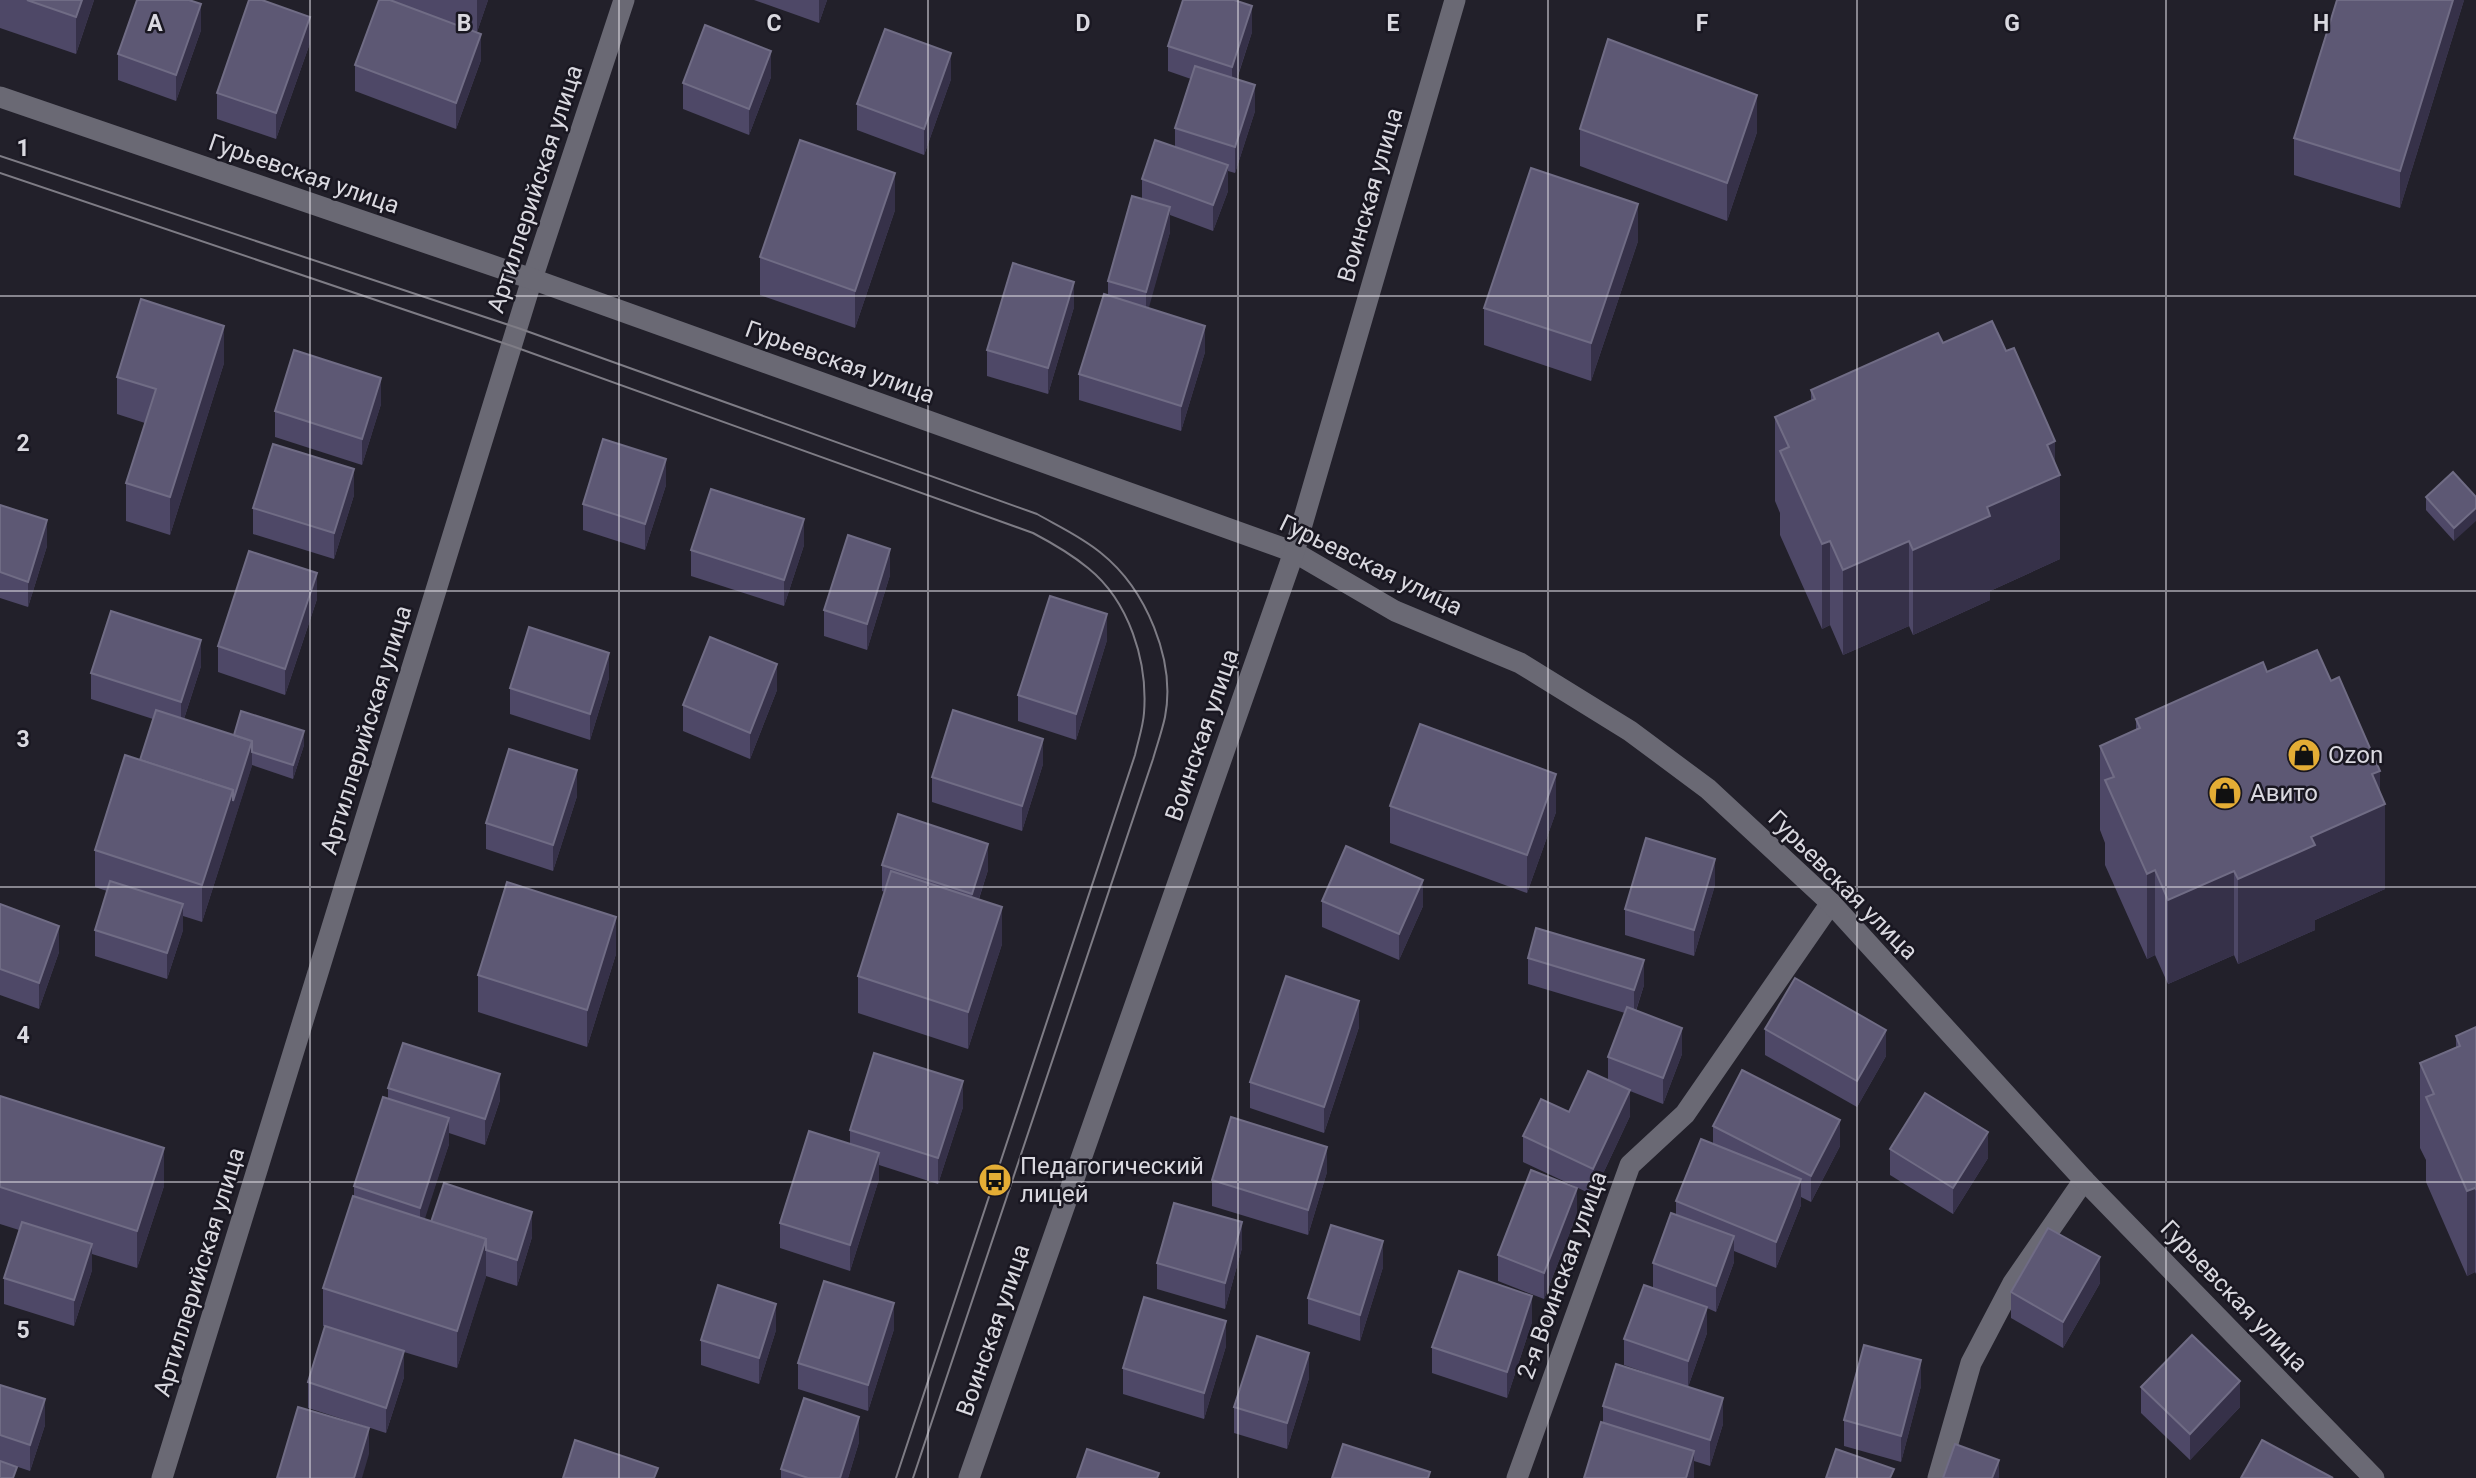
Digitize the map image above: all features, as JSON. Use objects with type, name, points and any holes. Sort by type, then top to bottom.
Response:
[{"type":"street","name":"Артиллерийская улица","points":[[162,1478],[533,279],[625,0]]},
{"type":"street","name":"Воинская улица","points":[[969,1478],[1294,552],[1455,0]]},
{"type":"street","name":"Гурьевская улица","points":[[0,97],[533,279],[1294,552],[1395,611],[1520,663],[1630,731],[1708,789],[1831,903],[2084,1180],[2374,1478]]},
{"type":"street","name":"2-я Воинская улица","points":[[1517,1478],[1630,1165],[1685,1114],[1831,903]]},
{"type":"street","points":[[1938,1478],[1971,1363],[2013,1283],[2084,1180]]},
{"type":"building","points":[[27,0],[82,0],[76,17]]},
{"type":"building","points":[[137,0],[189,0],[201,4],[176,75],[118,54]]},
{"type":"building","points":[[249,0],[262,0],[310,17],[276,113],[217,93]]},
{"type":"building","points":[[379,0],[390,0],[481,34],[456,103],[355,65]]},
{"type":"building","points":[[1183,0],[1234,0],[1252,6],[1232,67],[1168,46]]},
{"type":"building","points":[[2337,0],[2453,0],[2400,171],[2294,138]]},
{"type":"building","points":[[705,25],[771,51],[749,109],[683,83]]},
{"type":"building","points":[[885,29],[951,53],[924,129],[857,104]]},
{"type":"building","points":[[1608,39],[1757,95],[1727,183],[1580,129]]},
{"type":"building","points":[[1195,66],[1255,85],[1235,147],[1175,128]]},
{"type":"building","points":[[800,140],[895,173],[855,291],[760,257]]},
{"type":"building","points":[[1155,140],[1228,165],[1213,205],[1142,179]]},
{"type":"building","points":[[1531,168],[1638,204],[1591,343],[1484,308]]},
{"type":"building","points":[[1132,196],[1170,207],[1146,292],[1108,281]]},
{"type":"building","points":[[1013,263],[1074,282],[1048,368],[987,350]]},
{"type":"building","points":[[1104,294],[1205,326],[1181,406],[1079,374]]},
{"type":"building","points":[[141,299],[224,326],[170,497],[126,483],[156,389],[117,377]]},
{"type":"building","points":[[1992,321],[2006,351],[2014,348],[2055,441],[2047,445],[2060,475],[1987,507],[1990,516],[1913,550],[1909,541],[1843,570],[1830,541],[1822,544],[1780,451],[1789,447],[1775,417],[1815,399],[1811,390],[1938,333],[1943,343]]},
{"type":"building","points":[[294,350],[381,378],[362,439],[275,411]]},
{"type":"building","points":[[603,439],[666,459],[645,524],[583,504]]},
{"type":"building","points":[[273,444],[354,469],[334,533],[253,508]]},
{"type":"building","points":[[2453,472],[2476,497],[2476,508],[2454,528],[2426,497]]},
{"type":"building","points":[[711,489],[804,519],[784,580],[691,550]]},
{"type":"building","points":[[0,505],[47,520],[28,582],[0,572]]},
{"type":"building","points":[[848,535],[890,549],[867,624],[824,610]]},
{"type":"building","points":[[249,551],[317,573],[285,669],[218,646]]},
{"type":"building","points":[[1050,596],[1107,614],[1076,714],[1018,695]]},
{"type":"building","points":[[111,611],[201,640],[181,702],[91,673]]},
{"type":"building","points":[[529,627],[609,653],[590,714],[510,688]]},
{"type":"building","points":[[710,637],[777,664],[750,733],[683,705]]},
{"type":"building","points":[[2317,650],[2331,681],[2339,677],[2380,771],[2372,774],[2385,804],[2311,837],[2315,845],[2238,879],[2234,871],[2168,900],[2155,870],[2147,874],[2105,780],[2114,777],[2100,746],[2140,728],[2136,719],[2263,662],[2267,672]]},
{"type":"building","points":[[156,710],[252,741],[233,801],[233,790],[140,760]]},
{"type":"building","points":[[953,710],[1043,739],[1022,806],[932,777]]},
{"type":"building","points":[[241,711],[304,731],[293,765],[252,752],[252,741],[234,735]]},
{"type":"building","points":[[1420,724],[1556,774],[1527,855],[1390,806]]},
{"type":"building","points":[[509,749],[577,770],[553,845],[486,823]]},
{"type":"building","points":[[125,755],[233,790],[202,885],[95,850]]},
{"type":"building","points":[[898,814],[988,844],[972,894],[882,865]]},
{"type":"building","points":[[1646,838],[1715,859],[1694,930],[1625,909]]},
{"type":"building","points":[[1346,846],[1423,880],[1399,934],[1322,901]]},
{"type":"building","points":[[891,871],[1002,907],[968,1012],[858,976]]},
{"type":"building","points":[[110,881],[183,904],[167,953],[95,930]]},
{"type":"building","points":[[507,882],[616,917],[587,1010],[478,975]]},
{"type":"building","points":[[0,904],[59,926],[39,983],[0,969]]},
{"type":"building","points":[[1536,928],[1644,960],[1634,990],[1528,958]]},
{"type":"building","points":[[1286,976],[1359,1001],[1324,1107],[1250,1082]]},
{"type":"building","points":[[1795,978],[1886,1030],[1857,1081],[1765,1029]]},
{"type":"building","points":[[1627,1007],[1682,1028],[1663,1078],[1608,1057]]},
{"type":"building","points":[[2476,1027],[2476,1189],[2467,1191],[2426,1097],[2434,1094],[2420,1063],[2460,1046],[2456,1036]]},
{"type":"building","points":[[403,1043],[500,1074],[485,1119],[388,1088]]},
{"type":"building","points":[[874,1053],[963,1081],[938,1158],[850,1130]]},
{"type":"building","points":[[1742,1070],[1840,1120],[1811,1176],[1713,1126]]},
{"type":"building","points":[[1588,1071],[1630,1090],[1593,1169],[1523,1136],[1541,1099],[1569,1112]]},
{"type":"building","points":[[1925,1093],[1988,1132],[1953,1188],[1890,1149]]},
{"type":"building","points":[[0,1096],[164,1148],[137,1231],[0,1187]]},
{"type":"building","points":[[383,1097],[449,1118],[420,1208],[354,1186]]},
{"type":"building","points":[[1231,1117],[1327,1147],[1308,1210],[1212,1180]]},
{"type":"building","points":[[809,1131],[879,1153],[850,1245],[780,1223]]},
{"type":"building","points":[[1701,1139],[1801,1179],[1776,1242],[1676,1201]]},
{"type":"building","points":[[1531,1170],[1577,1188],[1544,1273],[1498,1255]]},
{"type":"building","points":[[444,1183],[532,1212],[517,1260],[486,1250],[486,1239],[431,1222]]},
{"type":"building","points":[[353,1196],[486,1239],[457,1331],[323,1288]]},
{"type":"building","points":[[1174,1203],[1242,1222],[1225,1283],[1157,1263]]},
{"type":"building","points":[[1671,1213],[1734,1236],[1716,1286],[1653,1263]]},
{"type":"building","points":[[22,1222],[92,1244],[74,1300],[4,1278]]},
{"type":"building","points":[[1331,1225],[1383,1241],[1360,1315],[1308,1298]]},
{"type":"building","points":[[2048,1228],[2100,1257],[2063,1322],[2011,1292]]},
{"type":"building","points":[[1459,1271],[1532,1296],[1507,1372],[1432,1347]]},
{"type":"building","points":[[824,1281],[894,1303],[868,1385],[798,1363]]},
{"type":"building","points":[[718,1285],[776,1304],[759,1358],[701,1340]]},
{"type":"building","points":[[1644,1285],[1707,1307],[1688,1361],[1624,1339]]},
{"type":"building","points":[[1144,1297],[1226,1321],[1204,1393],[1123,1368]]},
{"type":"building","points":[[325,1326],[404,1351],[386,1408],[308,1382]]},
{"type":"building","points":[[2192,1335],[2240,1381],[2190,1434],[2141,1387]]},
{"type":"building","points":[[1257,1336],[1309,1353],[1287,1423],[1234,1407]]},
{"type":"building","points":[[1864,1345],[1921,1360],[1901,1436],[1844,1420]]},
{"type":"building","points":[[1616,1364],[1723,1398],[1710,1440],[1603,1406]]},
{"type":"building","points":[[0,1385],[45,1399],[30,1445],[0,1435]]},
{"type":"building","points":[[804,1398],[859,1417],[840,1478],[808,1478],[781,1469]]},
{"type":"building","points":[[298,1407],[369,1428],[354,1478],[277,1478]]},
{"type":"building","points":[[1601,1422],[1694,1451],[1686,1478],[1584,1478]]},
{"type":"building","points":[[575,1440],[658,1468],[654,1478],[563,1478]]},
{"type":"building","points":[[2262,1440],[2333,1478],[2241,1478]]},
{"type":"building","points":[[1343,1444],[1430,1472],[1428,1478],[1332,1478]]},
{"type":"building","points":[[1955,1444],[1999,1460],[1992,1478],[1943,1478]]},
{"type":"building","points":[[1087,1449],[1159,1473],[1157,1478],[1077,1478]]},
{"type":"building","points":[[1836,1449],[1894,1469],[1890,1478],[1826,1478]]},
{"type":"building","points":[[0,1461],[17,1467],[13,1478],[0,1478]]},
{"type":"tram line","points":[[0,156],[518,328],[1037,514],[1094,547],[1132,586],[1154,627],[1161,650],[1167,695],[1164,722],[913,1478]]},
{"type":"tram line","points":[[0,173],[512,346],[1033,533],[1082,563],[1115,597],[1133,633],[1143,673],[1144,713],[1135,755],[896,1478]]},
{"type":"place","name":"Ozon","points":[[2304,755]]},
{"type":"place","name":"Авито","points":[[2225,793]]},
{"type":"place","name":"Педагогический лицей","points":[[995,1180]]}]
